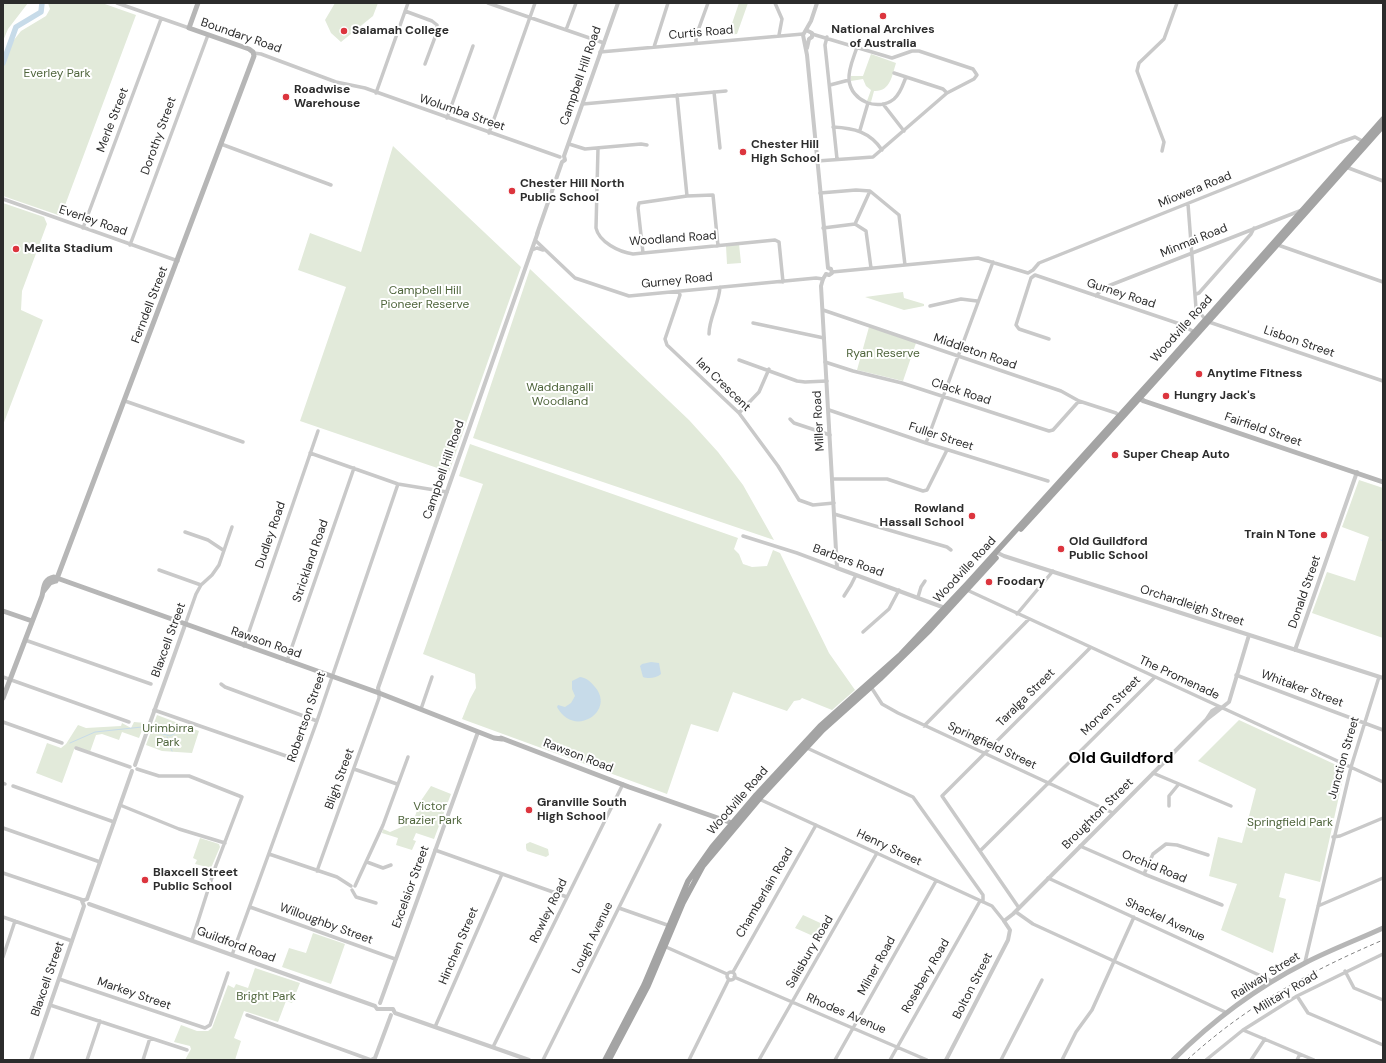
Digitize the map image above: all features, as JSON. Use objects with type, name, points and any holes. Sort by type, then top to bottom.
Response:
[{"type":"main road","points":[[189,28],[198,3]]},
{"type":"main road","name":"Boundary Road","points":[[189,28],[249,49],[254,54]]},
{"type":"main road","name":"Ferndell Street","points":[[58,580],[254,54]]},
{"type":"main road","name":"Woodville Road","points":[[1207,320],[1278,245],[1345,167],[1383,119]]},
{"type":"main road","name":"Woodville Road","points":[[868,688],[998,553],[1196,333],[1303,209],[1364,142],[1383,126]]},
{"type":"main road","name":"Woodville Road","points":[[604,1060],[644,985],[688,881],[699,864],[820,726],[868,688],[930,630],[967,590],[1119,416],[1138,397]]},
{"type":"main road","name":"Fairfield Street","points":[[1138,397],[1383,482]]},
{"type":"main road","points":[[3,698],[43,593],[50,583],[58,580]]},
{"type":"main road","name":"Rawson Road","points":[[58,580],[379,693],[451,720],[478,732],[502,739],[735,824]]},
{"type":"main road","points":[[3,611],[32,621]]},
{"type":"main road","name":"Woodville Road","points":[[609,1060],[648,986],[666,948],[683,903],[698,875],[735,824],[823,730],[855,699]]},
{"type":"main road","name":"Rawson Road","points":[[451,720],[462,722],[492,733],[502,739]]},
{"type":"main road","points":[[462,722],[478,732],[492,733]]},
{"type":"main road","name":"Railway Street","points":[[1173,1060],[1226,1014],[1272,981],[1305,962],[1383,928]]},
{"type":"street","name":"Boundary Road","points":[[117,3],[189,28]]},
{"type":"street","points":[[376,93],[408,3]]},
{"type":"street","points":[[488,3],[604,43]]},
{"type":"street","points":[[489,133],[535,3]]},
{"type":"street","points":[[566,30],[576,3]]},
{"type":"street","name":"Campbell Hill Road","points":[[531,252],[562,159],[618,3]]},
{"type":"street","points":[[654,47],[668,3]]},
{"type":"street","points":[[696,43],[696,36],[708,3]]},
{"type":"street","points":[[775,3],[782,19],[779,35]]},
{"type":"street","points":[[816,3],[810,21],[810,31],[805,37],[828,268],[825,270],[826,274],[822,278]]},
{"type":"street","points":[[1162,151],[1164,142],[1137,71],[1139,63],[1164,39],[1178,3]]},
{"type":"street","points":[[405,11],[432,21],[437,25],[425,64]]},
{"type":"street","name":"Merle Street","points":[[83,228],[162,18]]},
{"type":"street","points":[[810,31],[892,58],[912,51],[919,51],[973,69],[977,73],[974,78],[947,93],[873,157],[817,161]]},
{"type":"street","points":[[805,37],[810,31]]},
{"type":"street","name":"Dorothy Street","points":[[130,244],[208,35]]},
{"type":"street","name":"Curtis Road","points":[[600,52],[779,35],[805,37]]},
{"type":"street","points":[[827,37],[825,45],[837,159]]},
{"type":"street","points":[[447,118],[472,46]]},
{"type":"street","points":[[857,47],[850,70],[849,80],[854,93],[860,99],[868,103],[883,104],[889,102],[898,95],[906,77]]},
{"type":"street","name":"Boundary Road","points":[[254,54],[261,54],[336,82],[358,86]]},
{"type":"street","points":[[894,73],[943,89],[947,93]]},
{"type":"street","points":[[830,85],[849,80]]},
{"type":"street","name":"Wolumba Street","points":[[358,86],[562,159]]},
{"type":"street","points":[[583,104],[726,90]]},
{"type":"street","points":[[714,92],[720,148]]},
{"type":"street","points":[[677,95],[687,196]]},
{"type":"street","points":[[860,130],[868,103]]},
{"type":"street","points":[[883,104],[904,131]]},
{"type":"street","points":[[833,128],[860,130],[876,141],[882,150]]},
{"type":"street","name":"Miowera Road","points":[[1033,270],[1039,263],[1354,137],[1364,142]]},
{"type":"street","points":[[221,144],[331,185]]},
{"type":"street","points":[[568,144],[585,149],[641,144],[647,145]]},
{"type":"street","name":"Woodland Road","points":[[598,148],[597,234],[624,252],[643,253],[775,240],[779,242],[783,282]]},
{"type":"street","points":[[1345,167],[1383,181]]},
{"type":"street","points":[[820,193],[870,190],[899,215],[905,265]]},
{"type":"street","points":[[855,224],[870,190]]},
{"type":"street","points":[[643,253],[638,208],[639,203],[687,196],[713,195],[718,246]]},
{"type":"street","name":"Everley Road","points":[[3,199],[178,261]]},
{"type":"street","points":[[1188,204],[1196,308],[1207,320]]},
{"type":"street","name":"Minmai Road","points":[[1096,296],[1103,288],[1303,209]]},
{"type":"street","points":[[823,228],[855,224],[859,225],[867,234],[871,268]]},
{"type":"street","points":[[1196,294],[1199,293],[1251,234],[1254,228]]},
{"type":"street","name":"Campbell Hill Road","points":[[379,693],[378,688],[538,232]]},
{"type":"street","name":"Gurney Road","points":[[536,241],[575,278],[622,295],[629,296],[822,278]]},
{"type":"street","points":[[1278,245],[1383,282]]},
{"type":"street","points":[[531,252],[537,248],[546,252]]},
{"type":"street","points":[[826,274],[830,275],[832,272],[978,258],[1028,273],[1031,278]]},
{"type":"street","points":[[926,443],[956,356],[993,262]]},
{"type":"street","points":[[828,268],[831,269],[832,272]]},
{"type":"street","points":[[1028,273],[1033,270],[1035,272],[1035,276],[1031,278],[1015,327],[1049,339]]},
{"type":"street","name":"Gurney Road","points":[[1035,276],[1180,324],[1196,333]]},
{"type":"street","name":"Miller Road","points":[[822,278],[821,286],[825,362],[838,568]]},
{"type":"street","points":[[709,334],[709,326],[719,298],[720,287]]},
{"type":"street","name":"Ian Crescent","points":[[679,292],[680,295],[665,342],[739,413],[778,466],[799,500],[813,505],[834,503]]},
{"type":"street","points":[[930,306],[961,299],[977,301]]},
{"type":"street","name":"Middleton Road","points":[[823,310],[1061,391],[1079,401],[1116,413],[1119,416]]},
{"type":"street","name":"Lisbon Street","points":[[1207,320],[1383,381]]},
{"type":"street","points":[[753,324],[824,338]]},
{"type":"street","points":[[739,360],[805,382],[827,381]]},
{"type":"street","name":"Clack Road","points":[[825,362],[853,371],[902,383],[1049,431],[1053,430],[1079,401]]},
{"type":"street","points":[[739,413],[759,392],[769,369]]},
{"type":"street","points":[[125,401],[243,442]]},
{"type":"street","name":"Fuller Street","points":[[829,410],[946,450],[1048,481]]},
{"type":"street","points":[[790,419],[794,423],[830,435]]},
{"type":"street","name":"Dudley Road","points":[[244,646],[318,431]]},
{"type":"street","points":[[832,479],[887,479],[923,491],[927,490],[946,450]]},
{"type":"street","points":[[310,453],[398,484],[447,492]]},
{"type":"street","name":"Strickland Road","points":[[287,660],[354,468]]},
{"type":"street","name":"Donald Street","points":[[1295,650],[1357,472]]},
{"type":"street","name":"Robertson Street","points":[[232,955],[317,721],[398,484]]},
{"type":"street","points":[[834,514],[947,547],[951,550]]},
{"type":"street","name":"Blaxcell Street","points":[[85,899],[100,862],[185,625],[201,585],[216,570],[232,528]]},
{"type":"street","points":[[185,532],[208,540],[223,550]]},
{"type":"street","name":"Barbers Road","points":[[743,536],[783,548],[945,608]]},
{"type":"street","name":"Orchardleigh Street","points":[[998,553],[1381,677]]},
{"type":"street","points":[[159,570],[201,585]]},
{"type":"street","points":[[1017,614],[1053,571]]},
{"type":"street","points":[[844,596],[856,575]]},
{"type":"street","points":[[918,597],[921,587],[925,581]]},
{"type":"street","points":[[863,632],[889,609],[899,590]]},
{"type":"street","name":"The Promenade","points":[[967,590],[1028,620],[1383,782]]},
{"type":"street","points":[[924,726],[1028,620]]},
{"type":"street","name":"Broughton Street","points":[[1004,921],[1014,913],[1206,720],[1229,702],[1230,694],[1249,635]]},
{"type":"street","points":[[25,640],[151,684]]},
{"type":"street","name":"Taralga Street","points":[[980,851],[942,796],[1090,648]]},
{"type":"street","name":"Whitaker Street","points":[[1236,675],[1383,730]]},
{"type":"street","points":[[3,677],[129,722]]},
{"type":"street","points":[[421,709],[432,677]]},
{"type":"street","name":"Junction Street","points":[[1305,962],[1333,837],[1351,767],[1364,723],[1381,677]]},
{"type":"street","name":"Morven Street","points":[[980,851],[1154,678]]},
{"type":"street","points":[[221,684],[225,688],[317,721]]},
{"type":"street","name":"Springfield Street","points":[[868,688],[886,706],[924,726],[1113,813]]},
{"type":"street","name":"Bligh Street","points":[[317,871],[379,698],[379,693]]},
{"type":"street","points":[[154,710],[289,757]]},
{"type":"street","points":[[3,722],[62,743]]},
{"type":"street","name":"Excelsior Street","points":[[379,1006],[478,732]]},
{"type":"street","points":[[76,748],[159,776],[189,776],[242,797],[215,868],[192,940]]},
{"type":"street","points":[[807,748],[913,797],[983,895],[981,902]]},
{"type":"street","points":[[353,888],[367,862],[383,826],[408,757]]},
{"type":"street","points":[[354,769],[397,784]]},
{"type":"street","points":[[1153,773],[1231,806]]},
{"type":"street","name":"Rowley Road","points":[[493,1047],[623,784]]},
{"type":"street","points":[[1169,806],[1169,796],[1178,784]]},
{"type":"street","points":[[13,786],[114,822]]},
{"type":"street","name":"Henry Street","points":[[759,799],[994,907],[1004,921]]},
{"type":"street","points":[[120,806],[179,829],[224,844]]},
{"type":"street","points":[[1333,837],[1343,835],[1383,818]]},
{"type":"street","name":"Lough Avenue","points":[[543,1060],[660,825]]},
{"type":"street","name":"Chamberlain Road","points":[[733,972],[816,825]]},
{"type":"street","points":[[3,828],[100,862]]},
{"type":"street","points":[[1144,874],[1153,854],[1166,844],[1177,845],[1208,855]]},
{"type":"street","name":"Orchid Road","points":[[1080,846],[1144,874],[1222,905]]},
{"type":"street","points":[[435,850],[567,897]]},
{"type":"street","points":[[980,851],[1014,913],[1033,924],[1226,1014]]},
{"type":"street","name":"Salisbury Road","points":[[760,1060],[877,853]]},
{"type":"street","points":[[269,854],[338,878],[353,888],[356,897],[376,904]]},
{"type":"street","points":[[367,862],[383,868],[391,865]]},
{"type":"street","points":[[3,873],[85,899],[87,905]]},
{"type":"street","name":"Hinchen Street","points":[[435,1026],[502,874]]},
{"type":"street","name":"Shackel Avenue","points":[[1048,878],[1272,981]]},
{"type":"street","points":[[1318,906],[1383,878]]},
{"type":"street","name":"Milner Road","points":[[835,1060],[936,881]]},
{"type":"street","name":"Rosebery Road","points":[[890,1060],[981,902]]},
{"type":"street","name":"Blaxcell Street","points":[[31,1060],[72,941],[87,905]]},
{"type":"street","name":"Guildford Road","points":[[87,905],[192,940],[379,1006],[392,1013],[435,1026],[529,1060]]},
{"type":"street","name":"Willoughby Street","points":[[250,907],[395,959]]},
{"type":"street","points":[[619,908],[670,926]]},
{"type":"street","points":[[3,917],[72,941]]},
{"type":"street","points":[[1062,1060],[1080,1025],[1088,1015],[1134,917]]},
{"type":"street","points":[[3,957],[15,921]]},
{"type":"street","name":"Bolton Street","points":[[946,1060],[1008,940],[1010,930],[1004,921]]},
{"type":"street","points":[[666,948],[727,974],[733,972],[734,977],[729,979],[689,1060]]},
{"type":"street","name":"Military Road","points":[[1206,1060],[1243,1030],[1297,996],[1345,971],[1383,954]]},
{"type":"street","points":[[1345,971],[1354,988],[1383,1000]]},
{"type":"street","name":"Markey Street","points":[[59,979],[203,1028],[207,1028],[210,1025],[228,973]]},
{"type":"street","points":[[727,974],[729,979]]},
{"type":"street","name":"Rhodes Avenue","points":[[734,977],[927,1060]]},
{"type":"street","points":[[1001,1060],[1042,980]]},
{"type":"street","points":[[1297,996],[1308,1013],[1383,1045]]},
{"type":"street","points":[[50,1005],[187,1050]]},
{"type":"street","points":[[247,1015],[371,1060],[376,1059],[392,1013]]},
{"type":"street","points":[[87,1060],[100,1021]]},
{"type":"street","points":[[1243,1030],[1314,1060]]},
{"type":"street","points":[[143,1060],[150,1038]]},
{"type":"street","points":[[1251,1060],[1265,1039]]},
{"type":"street","points":[[1297,1060],[1300,1054]]},
{"type":"green space","points":[[3,3],[28,3],[8,29],[3,41]]},
{"type":"green space","name":"Everley Park","points":[[48,3],[102,3],[136,15],[61,216],[3,196],[3,63],[6,50],[21,31],[46,16],[50,9]]},
{"type":"green space","points":[[335,3],[378,3],[373,16],[341,42],[331,33],[325,20]]},
{"type":"green space","points":[[739,3],[748,3],[737,34],[728,35]]},
{"type":"green space","points":[[871,54],[896,63],[890,82],[884,89],[874,91],[871,102],[867,101],[871,90],[866,86],[863,79],[851,81],[851,76],[863,76]]},
{"type":"green space","name":"Campbell Hill Pioneer Reserve","points":[[393,146],[521,267],[449,472],[300,421],[346,287],[298,270],[310,233],[361,252]]},
{"type":"green space","points":[[3,203],[44,217],[47,224],[22,291],[21,310],[43,320],[3,425]]},
{"type":"green space","points":[[739,244],[741,263],[727,264],[726,246]]},
{"type":"green space","name":"Waddangalli Woodland","points":[[530,269],[689,420],[718,452],[743,485],[774,540],[473,438]]},
{"type":"green space","points":[[903,292],[904,298],[924,304],[924,306],[904,310],[865,297]]},
{"type":"green space","name":"Ryan Reserve","points":[[869,327],[916,343],[903,381],[857,370]]},
{"type":"green space","points":[[470,444],[738,538],[734,549],[739,554],[743,564],[752,567],[767,566],[773,550],[780,553],[829,653],[855,690],[832,710],[802,698],[794,701],[787,711],[733,692],[718,732],[691,724],[667,794],[462,719],[476,688],[475,674],[423,654],[483,484],[459,476]]},
{"type":"green space","points":[[1359,480],[1383,488],[1383,638],[1312,613],[1327,572],[1355,581],[1369,537],[1342,527]]},
{"type":"green space","name":"Urimbirra Park","points":[[157,715],[199,731],[192,753],[162,751],[146,745]]},
{"type":"green space","name":"Springfield Park","points":[[1239,720],[1345,769],[1320,882],[1285,873],[1279,897],[1286,899],[1273,953],[1221,930],[1237,884],[1209,876],[1218,837],[1242,843],[1256,789],[1198,761]]},
{"type":"green space","points":[[134,722],[145,723],[139,738],[122,732],[119,740],[102,734],[96,735],[90,752],[75,747],[62,783],[36,773],[47,743],[61,748],[66,744],[78,725],[86,728],[121,726],[122,723],[131,728]]},
{"type":"green space","name":"Victor Brazier Park","points":[[431,786],[451,794],[434,839],[416,833],[413,840],[416,841],[412,850],[396,845],[398,838],[382,833],[383,829],[390,832],[413,822],[420,802]]},
{"type":"green space","points":[[200,838],[219,844],[220,847],[211,868],[195,864],[197,860],[193,858]]},
{"type":"green space","points":[[530,842],[548,849],[549,855],[546,857],[527,851],[526,844]]},
{"type":"green space","points":[[803,915],[829,927],[822,940],[795,928]]},
{"type":"green space","points":[[313,933],[345,944],[331,984],[282,967],[289,948],[306,953]]},
{"type":"green space","name":"Bright Park","points":[[255,968],[300,983],[292,1003],[286,1001],[278,1022],[244,1011],[234,1038],[241,1041],[235,1060],[185,1060],[191,1049],[190,1046],[174,1042],[181,1025],[197,1031],[208,1031],[212,1028],[228,985],[234,988],[236,984],[248,988]]},
{"type":"water","points":[[651,662],[659,663],[661,674],[652,678],[643,677],[640,666]]},
{"type":"water","points":[[580,677],[589,680],[595,687],[600,696],[600,705],[597,712],[590,718],[582,721],[573,721],[564,716],[557,707],[558,705],[565,707],[571,703],[575,696],[572,689],[572,681]]},
{"type":"waterway","points":[[3,63],[16,27],[41,12],[42,3]]},
{"type":"waterway","points":[[70,743],[95,732],[142,727]]},
{"type":"waterway","points":[[152,731],[170,736],[188,727]]},
{"type":"waterway","points":[[167,737],[172,751]]},
{"type":"railway","points":[[1187,1060],[1232,1023],[1280,991],[1330,964],[1383,940]]},
{"type":"place","name":"National Archives of Australia","points":[[883,16]]},
{"type":"place","name":"Salamah College","points":[[344,31]]},
{"type":"place","name":"Roadwise Warehouse","points":[[286,97]]},
{"type":"place","name":"Chester Hill High School","points":[[743,152]]},
{"type":"place","name":"Chester Hill North Public School","points":[[512,191]]},
{"type":"place","name":"Melita Stadium","points":[[16,249]]},
{"type":"place","name":"Anytime Fitness","points":[[1199,374]]},
{"type":"place","name":"Hungry Jack's","points":[[1166,396]]},
{"type":"place","name":"Super Cheap Auto","points":[[1115,455]]},
{"type":"place","name":"Rowland Hassall School","points":[[972,516]]},
{"type":"place","name":"Train N Tone","points":[[1324,535]]},
{"type":"place","name":"Old Guildford Public School","points":[[1061,549]]},
{"type":"place","name":"Foodary","points":[[989,582]]},
{"type":"place","name":"Granville South High School","points":[[529,810]]},
{"type":"place","name":"Blaxcell Street Public School","points":[[145,880]]},
{"type":"district","name":"Old Guildford","points":[[1121,759]]}]
